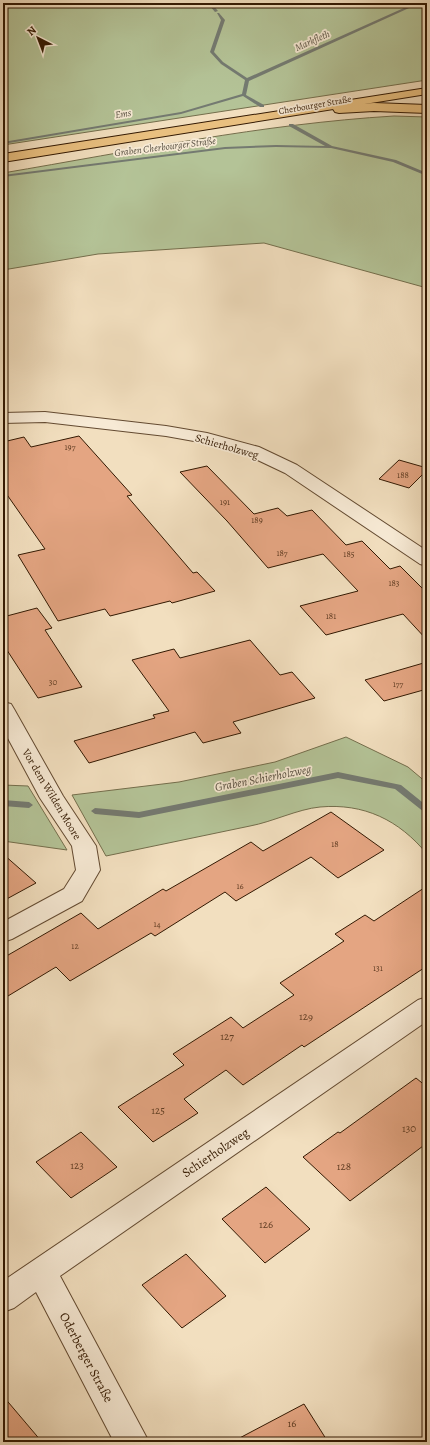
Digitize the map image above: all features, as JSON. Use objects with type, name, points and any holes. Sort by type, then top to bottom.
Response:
[{"type":"main road","name":"Cherbourger Straße","points":[[203,128],[292,108],[427,86]]},
{"type":"main road","name":"Cherbourger Straße","points":[[203,128],[294,111],[427,91]]},
{"type":"main road","name":"Cherbourger Straße","points":[[3,158],[203,128],[427,97]]},
{"type":"main road","points":[[339,110],[388,107],[427,109]]},
{"type":"street","name":"Schierholzweg","points":[[3,418],[45,417],[166,431],[208,438],[253,451],[291,469],[427,560]]},
{"type":"street","name":"Vor dem Wilden Moore","points":[[3,709],[52,798],[84,846],[88,870],[73,895],[3,933]]},
{"type":"street","name":"Schierholzweg","points":[[3,1298],[427,1007]]},
{"type":"street","name":"Oderberger Straße","points":[[41,1271],[132,1442]]},
{"type":"green space","points":[[3,3],[427,3],[427,80],[3,145]]},
{"type":"green space","points":[[394,116],[427,117],[427,288],[264,243],[98,254],[3,270],[3,173],[198,139],[296,125]]},
{"type":"green space","points":[[346,737],[408,767],[427,783],[427,854],[405,832],[380,816],[366,811],[336,806],[312,808],[258,824],[106,856],[72,795],[179,782],[275,762]]},
{"type":"green space","points":[[3,785],[28,786],[67,850],[3,841]]},
{"type":"building","points":[[79,436],[132,495],[127,496],[193,573],[197,572],[215,591],[172,603],[170,601],[110,616],[105,609],[58,621],[18,555],[45,549],[3,489],[3,442],[24,437],[31,447]]},
{"type":"building","points":[[399,460],[427,468],[427,470],[409,488],[379,479]]},
{"type":"building","points":[[207,466],[254,514],[278,508],[287,516],[312,510],[346,545],[362,541],[390,569],[400,566],[427,593],[427,640],[403,614],[326,635],[300,606],[358,591],[323,554],[268,568],[227,521],[180,472]]},
{"type":"building","points":[[37,608],[52,628],[45,630],[82,687],[38,698],[3,644],[3,617]]},
{"type":"building","points":[[250,640],[280,675],[292,672],[315,698],[233,722],[241,733],[203,743],[195,732],[89,763],[74,741],[155,718],[153,715],[169,711],[132,660],[174,649],[180,658]]},
{"type":"building","points":[[427,662],[427,689],[384,701],[365,680]]},
{"type":"building","points":[[331,812],[384,850],[338,878],[311,857],[236,901],[225,892],[155,936],[151,933],[70,981],[56,967],[3,999],[3,958],[81,913],[98,929],[163,889],[166,891],[251,842],[263,851]]},
{"type":"building","points":[[3,854],[36,883],[3,901]]},
{"type":"building","points":[[427,886],[427,966],[304,1047],[302,1045],[243,1085],[226,1070],[184,1099],[198,1113],[153,1142],[118,1107],[184,1065],[173,1054],[231,1017],[243,1028],[294,995],[280,983],[344,941],[335,934],[365,915],[374,921]]},
{"type":"building","points":[[416,1078],[427,1087],[427,1143],[350,1201],[303,1157],[338,1132],[340,1133]]},
{"type":"building","points":[[81,1132],[117,1167],[71,1198],[36,1162]]},
{"type":"building","points":[[266,1187],[310,1229],[265,1263],[222,1219]]},
{"type":"building","points":[[186,1254],[226,1296],[182,1328],[142,1285]]},
{"type":"building","points":[[3,1396],[42,1442],[3,1442]]},
{"type":"building","points":[[304,1404],[328,1442],[232,1442]]},
{"type":"waterway","points":[[205,3],[211,5],[216,11]]},
{"type":"waterway","name":"Markfleth","points":[[247,80],[418,3]]},
{"type":"waterway","points":[[218,14],[223,20],[212,52],[222,63],[247,80]]},
{"type":"waterway","name":"Markfleth","points":[[244,95],[247,80]]},
{"type":"waterway","name":"Ems","points":[[3,143],[181,113],[244,95]]},
{"type":"waterway","name":"Markfleth","points":[[244,95],[262,106]]},
{"type":"waterway","name":"Markfleth","points":[[291,125],[331,147]]},
{"type":"waterway","name":"Graben Cherbourger Straße","points":[[3,176],[225,148],[276,146],[331,147]]},
{"type":"waterway","name":"Markfleth","points":[[331,147],[394,161],[427,175]]},
{"type":"waterway","name":"Graben Schierholzweg","points":[[95,811],[139,815],[338,775],[398,787],[427,810]]},
{"type":"waterway","name":"Graben Schierholzweg","points":[[3,803],[29,805]]}]
